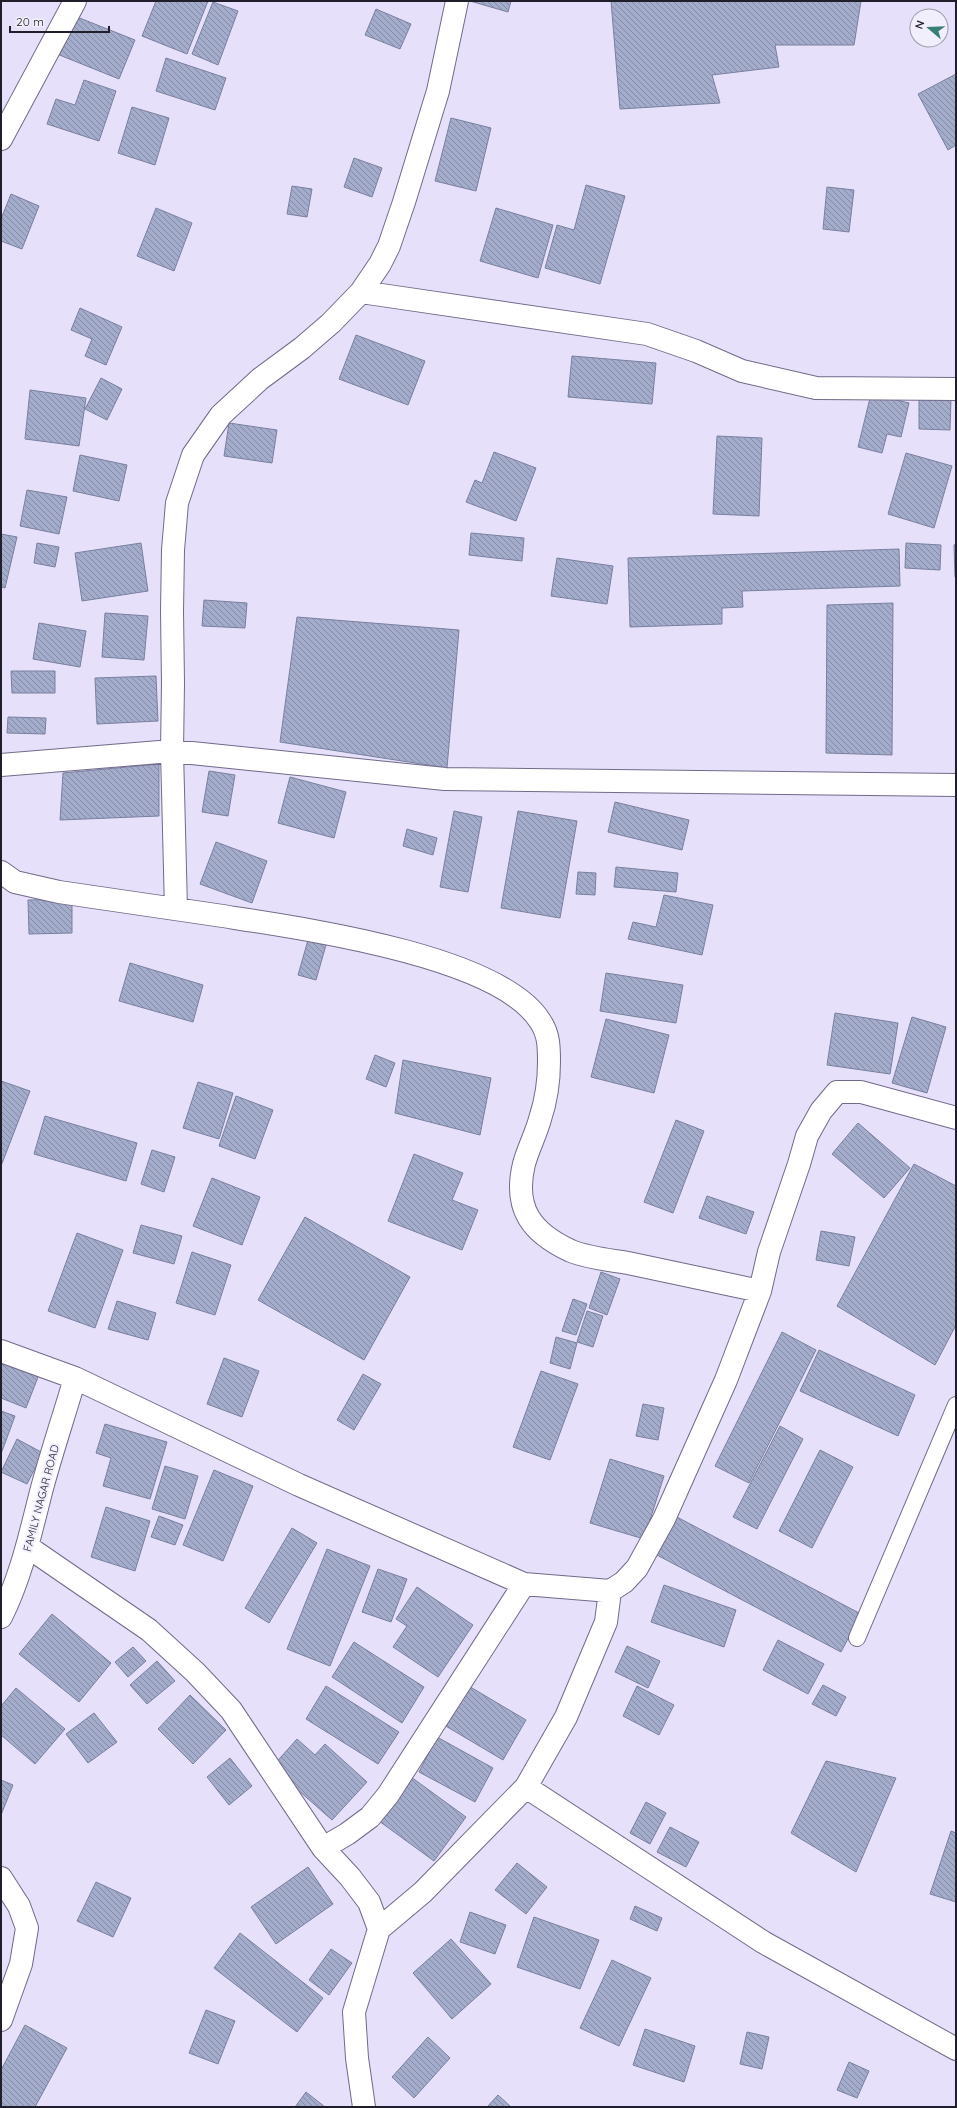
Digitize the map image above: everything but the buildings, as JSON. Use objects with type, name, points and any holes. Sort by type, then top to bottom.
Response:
[{"type":"street","points":[[1,140],[75,1]]},
{"type":"street","points":[[176,909],[172,751],[173,550],[177,503],[194,455],[221,415],[260,379],[302,348],[362,292],[380,264],[389,246],[404,202],[438,92],[457,1]]},
{"type":"street","points":[[362,292],[647,334],[696,351],[742,371],[816,388],[956,388]]},
{"type":"street","points":[[1,765],[172,751],[445,779],[956,785]]},
{"type":"street","points":[[1,872],[15,882],[59,892],[327,932],[417,955],[473,973],[496,984],[521,1001],[540,1019],[549,1039],[549,1075],[541,1118],[524,1163],[521,1180],[521,1196],[527,1218],[540,1233],[574,1252],[760,1291]]},
{"type":"street","points":[[1,1351],[75,1378],[299,1485],[524,1584],[610,1591],[624,1582],[637,1568],[664,1519],[726,1380],[760,1291],[769,1252],[807,1136],[821,1111],[837,1092],[861,1092],[956,1118]]},
{"type":"street","name":"FAMILY NAGAR ROAD","points":[[1,1617],[28,1547],[42,1491],[75,1378]]},
{"type":"street","points":[[28,1547],[149,1630],[195,1672],[231,1710],[323,1848],[350,1877],[369,1902],[379,1929]]},
{"type":"street","points":[[323,1848],[347,1834],[370,1817],[388,1795],[524,1584]]},
{"type":"street","points":[[364,2107],[357,2058],[354,2012],[379,1929],[424,1892],[526,1787],[566,1717],[606,1622],[610,1591]]},
{"type":"street","points":[[526,1787],[763,1942],[956,2049]]},
{"type":"street","points":[[1,1878],[19,1906],[26,1928],[20,1964],[3,2008]]},
{"type":"lane","points":[[857,1638],[956,1405]]}]
